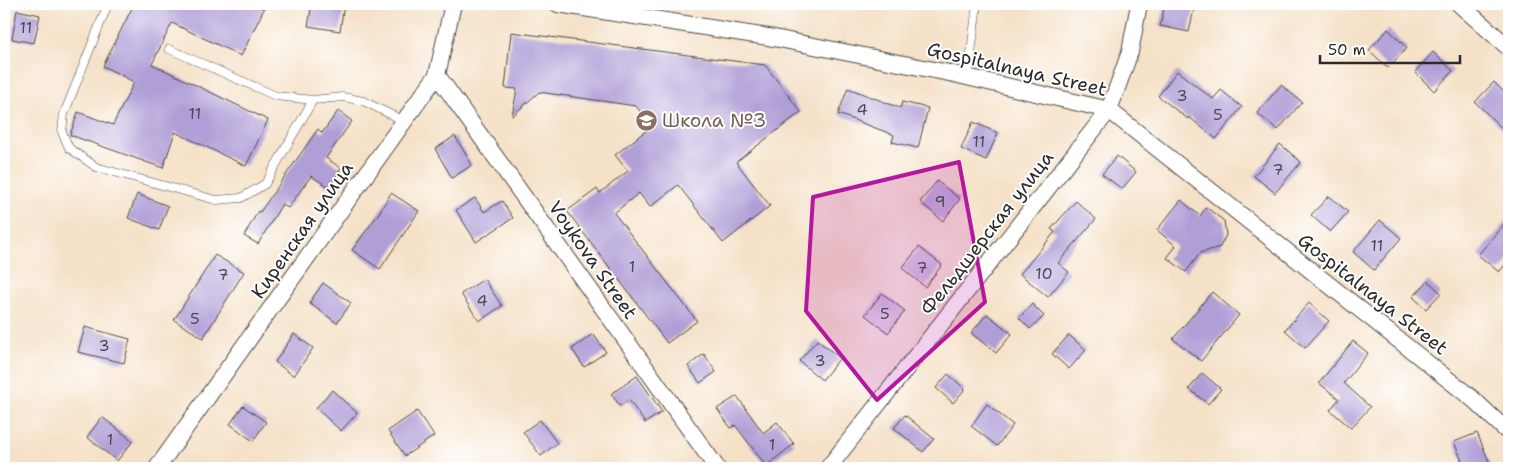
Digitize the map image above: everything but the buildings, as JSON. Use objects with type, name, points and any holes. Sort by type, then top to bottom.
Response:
[{"type":"street","name":"Киренская улица","points":[[162,466],[437,75],[453,4]]},
{"type":"street","name":"Gospitalnaya Street","points":[[558,4],[774,38],[968,78],[1109,110],[1474,400],[1509,434]]},
{"type":"street","name":"Фельдшерская улица","points":[[828,468],[1109,110],[1130,52],[1139,4]]},
{"type":"street","points":[[1459,4],[1509,48]]},
{"type":"street","name":"Voykova Street","points":[[437,75],[717,468]]},
{"type":"lane","points":[[968,78],[977,4]]},
{"type":"lane","points":[[106,9],[64,114],[62,132],[69,148],[96,167],[216,200],[241,198],[265,184],[313,100]]},
{"type":"lane","points":[[169,49],[276,96],[313,100],[343,97],[362,102],[404,121]]},
{"type":"highlighted area","points":[[959,162],[985,302],[877,400],[806,311],[813,197]]},
{"type":"place","name":"Школа №3","points":[[646,120]]}]
